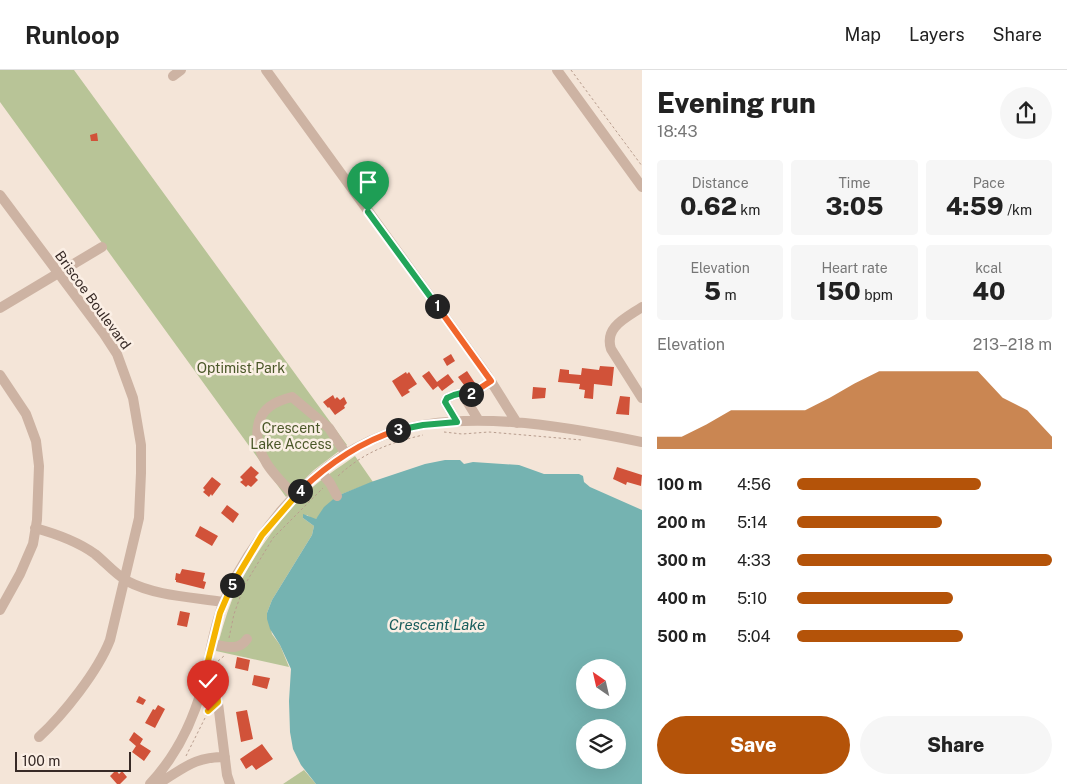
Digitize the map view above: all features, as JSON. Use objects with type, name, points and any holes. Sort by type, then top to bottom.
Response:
[{"type":"street","points":[[266,70],[491,381],[516,423]]},
{"type":"street","points":[[557,70],[642,187]]},
{"type":"street","name":"Briscoe Boulevard","points":[[0,195],[117,354],[133,398],[141,445],[140,518],[116,619],[104,655],[57,721],[40,737]]},
{"type":"street","points":[[0,308],[102,247]]},
{"type":"street","points":[[642,307],[612,330],[609,341],[642,398]]},
{"type":"street","points":[[0,374],[26,414],[36,441],[39,466],[36,528],[33,544],[20,574],[0,610]]},
{"type":"street","points":[[465,398],[491,381]]},
{"type":"street","points":[[457,422],[445,402],[447,398],[462,393],[479,421]]},
{"type":"street","points":[[295,496],[268,465],[258,447],[256,435],[259,418],[268,407],[292,397],[329,428],[346,454]]},
{"type":"street","points":[[151,782],[170,757],[188,726],[200,694],[224,602],[236,576],[273,521],[295,496],[321,472],[346,454],[398,430],[423,425],[479,421],[570,429],[642,441]]},
{"type":"street","points":[[321,472],[337,496]]},
{"type":"street","points":[[36,528],[66,537],[79,544],[125,580],[141,587],[224,602]]},
{"type":"street","points":[[212,644],[238,647],[247,639]]},
{"type":"street","points":[[207,665],[216,687],[227,775],[230,784]]},
{"type":"street","points":[[151,782],[159,783],[192,762],[207,757],[225,757]]},
{"type":"path","points":[[571,70],[642,166]]},
{"type":"path","points":[[440,432],[462,434],[490,432],[587,441]]},
{"type":"path","points":[[218,661],[224,656],[234,614],[244,586],[272,538],[318,492],[354,462],[380,448],[424,435]]},
{"type":"path","points":[[186,755],[207,714],[218,702]]},
{"type":"green space","name":"Optimist Park","points":[[0,70],[74,70],[347,445],[314,470],[286,497],[0,102]]},
{"type":"green space","points":[[355,456],[373,482],[337,496],[316,519],[314,520],[307,515],[303,518],[314,526],[312,535],[272,600],[267,613],[272,634],[280,645],[289,667],[216,651],[232,600],[264,543],[284,516],[306,493]]},
{"type":"green space","points":[[304,770],[316,784],[283,784]]},
{"type":"water","name":"Crescent Lake","points":[[445,460],[460,460],[464,464],[473,462],[519,465],[544,474],[579,474],[583,476],[584,482],[590,487],[642,510],[642,784],[316,784],[301,765],[293,749],[290,732],[289,701],[291,669],[270,629],[267,613],[272,600],[312,535],[314,526],[303,518],[303,514],[316,519],[324,507],[337,496],[371,482],[425,464]]},
{"type":"building","points":[[97,133],[98,141],[91,141],[90,135]]},
{"type":"building","points":[[451,354],[455,361],[447,366],[443,359]]},
{"type":"building","points":[[600,366],[614,367],[612,386],[594,384],[593,399],[584,398],[585,390],[579,389],[580,384],[558,382],[560,369],[569,370],[569,374],[581,375],[582,368],[599,370]]},
{"type":"building","points":[[429,371],[437,382],[448,374],[454,382],[442,391],[438,386],[433,390],[422,376]]},
{"type":"building","points":[[467,371],[475,383],[467,389],[458,377]]},
{"type":"building","points":[[406,372],[407,374],[409,372],[417,384],[402,397],[392,381]]},
{"type":"building","points":[[533,387],[546,388],[545,398],[532,399]]},
{"type":"building","points":[[333,395],[335,399],[337,397],[340,400],[344,397],[347,403],[344,406],[345,408],[335,415],[323,402]]},
{"type":"building","points":[[620,396],[630,397],[629,415],[616,414]]},
{"type":"building","points":[[251,466],[259,473],[255,477],[258,480],[251,487],[248,485],[246,487],[240,482],[243,480],[240,477]]},
{"type":"building","points":[[617,467],[642,475],[641,486],[627,482],[626,485],[613,479]]},
{"type":"building","points":[[212,477],[221,484],[212,496],[211,494],[209,497],[203,492],[205,490],[203,488]]},
{"type":"building","points":[[227,505],[239,514],[233,523],[221,513]]},
{"type":"building","points":[[200,526],[218,536],[212,546],[195,536]]},
{"type":"building","points":[[182,569],[205,573],[203,581],[206,582],[204,589],[176,582],[176,573],[180,574]]},
{"type":"building","points":[[180,611],[190,613],[187,627],[177,625]]},
{"type":"building","points":[[237,657],[250,660],[248,671],[235,668]]},
{"type":"building","points":[[254,675],[270,678],[267,689],[252,685]]},
{"type":"building","points":[[139,696],[146,700],[143,705],[136,702]]},
{"type":"building","points":[[158,705],[165,709],[155,728],[145,723],[153,709],[155,710]]},
{"type":"building","points":[[247,710],[253,739],[241,742],[236,712]]},
{"type":"building","points":[[134,732],[143,739],[140,744],[151,751],[144,761],[132,752],[136,746],[129,740]]},
{"type":"building","points":[[262,744],[273,759],[256,770],[252,765],[246,769],[240,759]]},
{"type":"building","points":[[116,770],[119,774],[122,771],[127,777],[120,784],[117,784],[110,776]]},
{"type":"route","points":[[208,711],[218,702],[216,687],[207,665],[222,608],[246,558],[278,514],[314,478],[364,444],[407,428],[457,422],[445,402],[447,398],[462,393],[465,398],[491,381],[368,212]]},
{"type":"park label","name":"Crescent Lake Access","points":[[291,436]]}]
